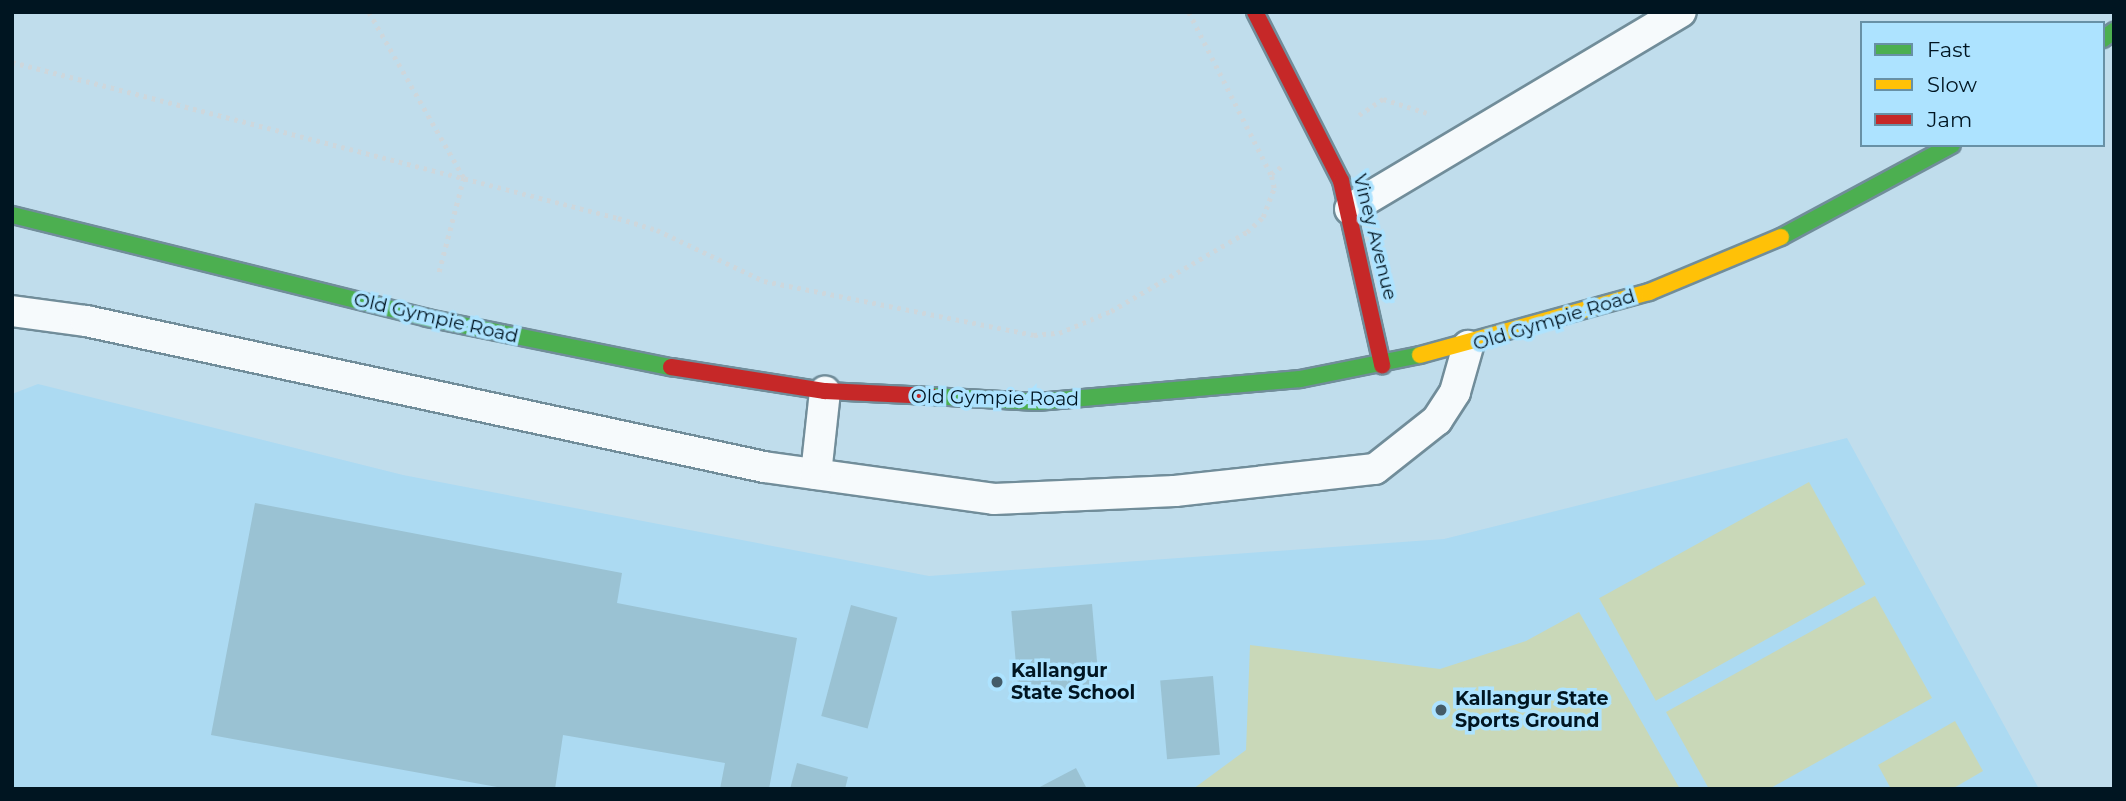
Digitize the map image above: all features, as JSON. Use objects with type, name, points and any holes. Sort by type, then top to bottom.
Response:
[{"type":"main road","name":"Viney Avenue","points":[[1255,12],[1324,138],[1350,209],[1382,365]]},
{"type":"main road","name":"Old Gympie Road","points":[[12,215],[427,318],[643,363],[825,391],[1037,402],[1224,388],[1382,365],[1468,346],[1649,292],[1721,263],[1871,193],[1949,147]]},
{"type":"lane","points":[[1350,209],[1681,12]]},
{"type":"lane","points":[[12,311],[86,321],[522,417],[816,474],[994,499],[1175,491],[1375,469],[1437,420],[1455,392],[1468,346]]},
{"type":"lane","points":[[816,474],[825,391]]},
{"type":"path","points":[[369,12],[464,178],[427,318]]},
{"type":"path","points":[[12,62],[657,230],[764,281],[1034,335],[1059,333],[1111,311],[1247,232],[1271,202],[1271,174],[1244,111],[1189,12]]},
{"type":"path","points":[[1271,174],[1383,99],[1405,110],[1437,109]]},
{"type":"shaded area","name":"Kallangur State School","points":[[38,384],[403,475],[929,576],[1444,539],[1847,438],[2039,789],[12,789],[12,394]]},
{"type":"green space","points":[[1809,482],[1866,584],[1656,701],[1599,598]]},
{"type":"green space","points":[[1875,596],[1932,698],[1769,789],[1709,789],[1666,712]]},
{"type":"green space","name":"Kallangur State Sports Ground","points":[[1579,612],[1680,789],[1193,789],[1246,750],[1250,645],[1440,669],[1526,641]]},
{"type":"green space","points":[[1955,721],[1983,771],[1952,789],[1891,789],[1878,765]]},
{"type":"building","points":[[255,503],[622,573],[617,603],[797,638],[769,789],[720,789],[725,763],[563,735],[555,789],[508,789],[211,735]]},
{"type":"building","points":[[1092,604],[1099,687],[1019,694],[1011,611]]},
{"type":"building","points":[[851,605],[897,617],[868,729],[821,716]]},
{"type":"building","points":[[1213,676],[1220,755],[1167,759],[1160,681]]},
{"type":"building","points":[[797,763],[848,777],[845,789],[790,789]]},
{"type":"building","points":[[1076,768],[1087,789],[1036,789]]},
{"type":"traffic: fast","points":[[2105,38],[2114,31]]},
{"type":"traffic: fast","points":[[1781,237],[1948,147]]},
{"type":"traffic: fast","points":[[12,215],[427,318],[671,367]]},
{"type":"traffic: fast","points":[[931,396],[1037,402],[1300,379],[1420,355]]},
{"type":"traffic: slow","points":[[1420,355],[1649,292],[1781,237]]},
{"type":"traffic: jam","points":[[1255,12],[1341,181],[1382,365]]},
{"type":"traffic: jam","points":[[671,367],[825,391],[931,396]]},
{"type":"place","name":"Kallangur State School","points":[[997,682]]},
{"type":"place","name":"Kallangur State Sports Ground","points":[[1441,710]]}]
